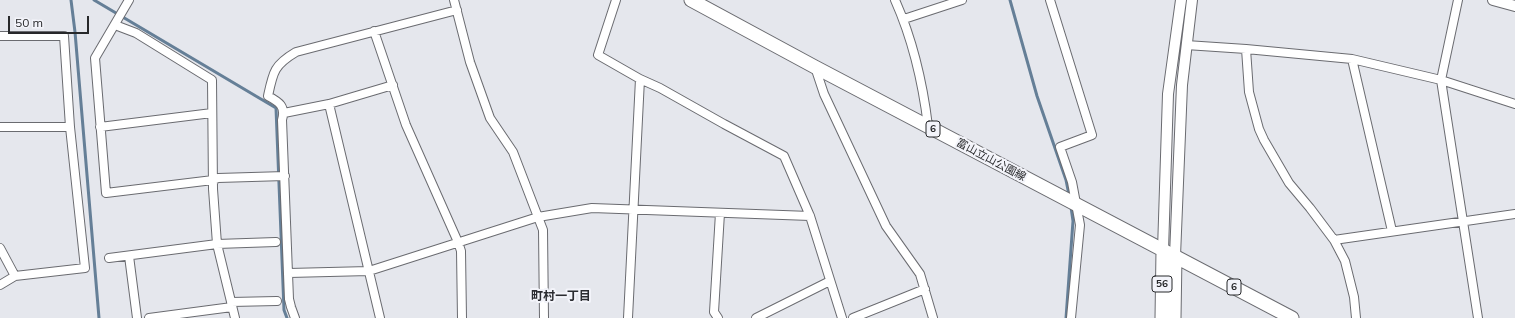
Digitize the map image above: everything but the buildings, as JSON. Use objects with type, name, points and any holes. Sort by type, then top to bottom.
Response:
[{"type":"main road","name":"富山立山公園線","points":[[691,0],[815,67],[1292,318]]},
{"type":"main road","name":"56","points":[[1162,318],[1163,250]]},
{"type":"main road","name":"56","points":[[1174,318],[1175,256]]},
{"type":"street","points":[[129,0],[95,58],[106,193],[213,180],[218,178],[284,176]]},
{"type":"street","points":[[454,0],[470,62],[490,118],[513,152],[543,230],[544,318]]},
{"type":"street","points":[[616,0],[598,55],[784,156],[810,216],[842,318]]},
{"type":"street","points":[[895,0],[904,19],[924,95],[928,126]]},
{"type":"street","points":[[904,19],[961,0]]},
{"type":"street","points":[[1050,0],[1092,135],[1060,147],[1072,182],[1080,225],[1071,318]]},
{"type":"street","points":[[1163,250],[1168,94],[1181,0]]},
{"type":"street","points":[[1175,256],[1182,85],[1192,0]]},
{"type":"street","points":[[1458,0],[1441,80],[1478,318]]},
{"type":"street","points":[[1494,0],[1515,6]]},
{"type":"street","points":[[295,318],[289,299],[282,120],[284,113],[280,103],[268,96],[273,72],[284,59],[296,52],[457,10]]},
{"type":"street","points":[[114,25],[136,33],[212,80],[213,180],[217,244],[235,318]]},
{"type":"street","points":[[374,31],[406,125],[461,251],[462,318]]},
{"type":"street","points":[[0,36],[64,36],[70,127],[85,268],[15,276],[0,285]]},
{"type":"street","points":[[1186,46],[1246,49],[1352,60],[1441,80],[1515,104]]},
{"type":"street","points":[[1246,49],[1249,92],[1264,140],[1288,184],[1310,208],[1334,240],[1345,261],[1354,297],[1356,318]]},
{"type":"street","points":[[1352,60],[1392,231]]},
{"type":"street","points":[[815,67],[824,94],[886,226],[920,274],[933,318]]},
{"type":"street","points":[[628,318],[640,79]]},
{"type":"street","points":[[284,113],[329,104],[393,85]]},
{"type":"street","points":[[329,104],[380,318]]},
{"type":"street","points":[[100,127],[212,113]]},
{"type":"street","points":[[0,127],[70,127]]},
{"type":"street","points":[[289,273],[369,271],[538,217],[592,208],[810,216]]},
{"type":"street","points":[[718,318],[714,312],[720,213]]},
{"type":"street","points":[[1334,240],[1515,214]]},
{"type":"street","points":[[109,258],[217,244],[276,242]]},
{"type":"street","points":[[0,248],[15,276]]},
{"type":"street","points":[[129,256],[137,318]]},
{"type":"street","points":[[756,318],[830,281]]},
{"type":"street","points":[[853,318],[924,289]]},
{"type":"street","points":[[149,318],[232,304],[277,301]]},
{"type":"waterway","points":[[71,0],[99,318]]},
{"type":"waterway","points":[[94,0],[276,108],[284,310],[287,318]]},
{"type":"waterway","points":[[1010,0],[1037,96],[1066,180],[1069,195]]},
{"type":"waterway","points":[[1066,318],[1073,221],[1071,207]]},
{"type":"district","name":"町村一丁目","points":[[561,296]]}]
